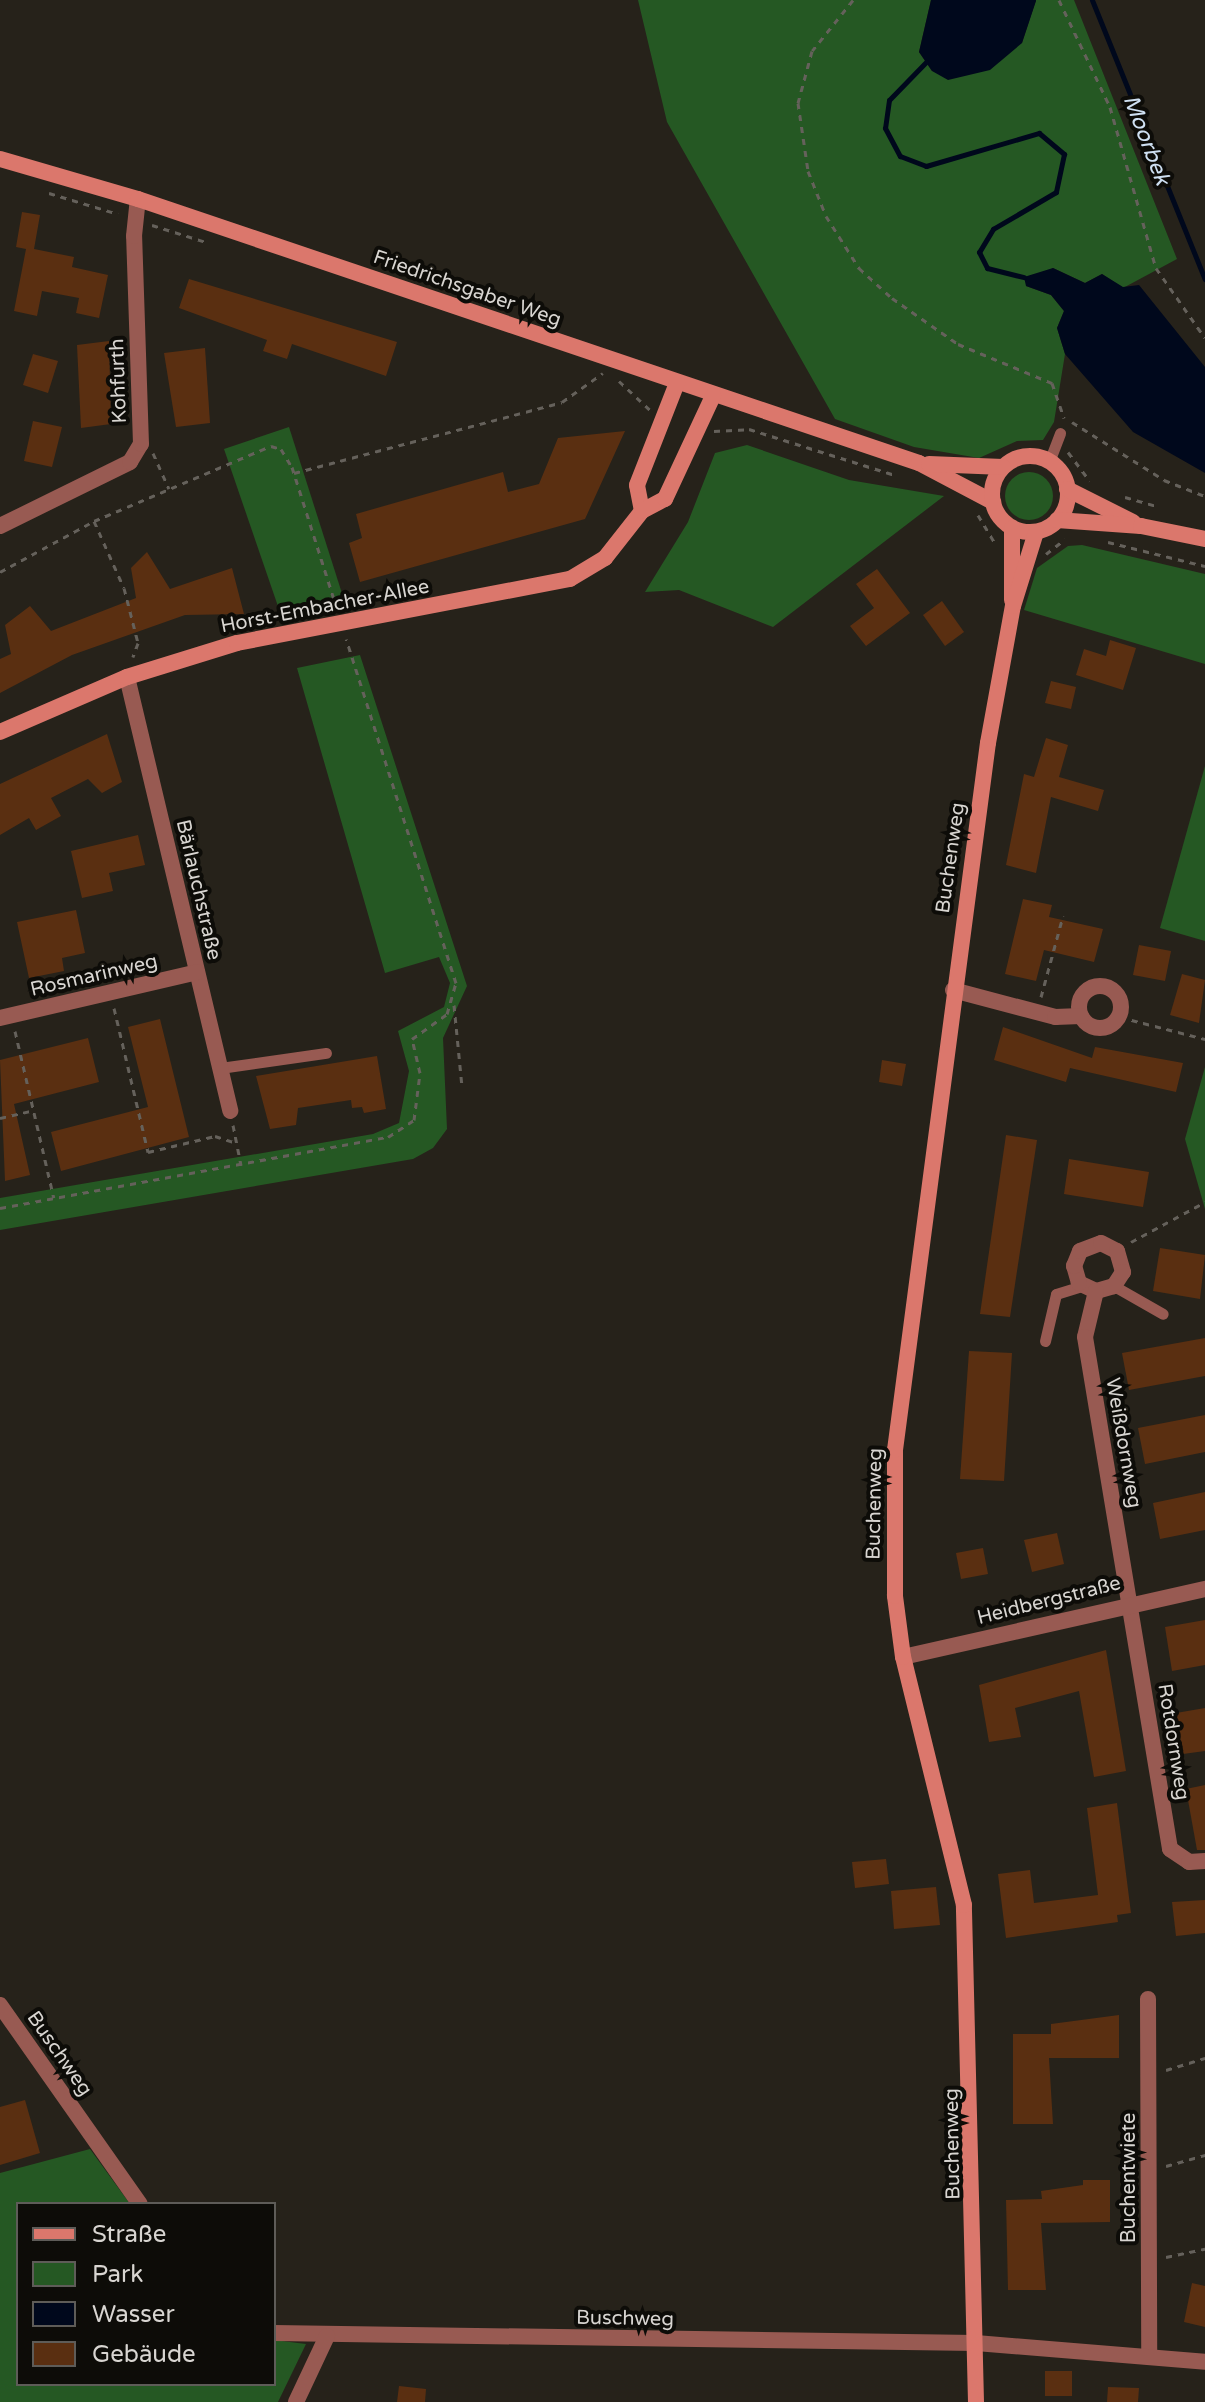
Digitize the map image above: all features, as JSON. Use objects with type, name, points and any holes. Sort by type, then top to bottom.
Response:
[{"type":"street","name":"Friedrichsgaber Weg","points":[[0,159],[138,199],[713,396],[919,463],[993,502]]},
{"type":"street","name":"Kohfurth","points":[[0,526],[130,462],[141,444],[134,218],[138,199]]},
{"type":"street","points":[[642,511],[637,485],[677,383]]},
{"type":"street","name":"Horst-Embacher-Allee","points":[[0,732],[127,677],[341,621],[570,579],[619,546],[642,511],[665,499],[713,396]]},
{"type":"street","points":[[1141,526],[1067,489],[1049,462],[1028,456],[1003,467],[993,502],[1012,528],[1036,532],[1057,520],[1141,526],[1205,539]]},
{"type":"street","name":"Friedrichsgaber Weg","points":[[919,463],[1003,467]]},
{"type":"street","points":[[1057,520],[1067,489]]},
{"type":"street","name":"Buchenweg","points":[[1012,528],[1013,606]]},
{"type":"street","name":"Buchenweg","points":[[976,2402],[964,1905],[903,1657],[895,1596],[895,1450],[953,990],[1013,606],[1036,532]]},
{"type":"street","name":"Bärlauchstraße","points":[[127,677],[230,1111]]},
{"type":"street","name":"Rosmarinweg","points":[[6,1017],[197,972]]},
{"type":"street","points":[[953,990],[1037,1012],[1081,1016],[1103,1029],[1120,1017],[1120,997],[1103,985],[1084,993],[1081,1016]]},
{"type":"street","name":"Weißdornweg","points":[[1116,1250],[1097,1243],[1080,1251],[1074,1266],[1089,1288],[1085,1337],[1130,1602]]},
{"type":"street","points":[[1089,1288],[1114,1286],[1123,1272],[1116,1250]]},
{"type":"street","name":"Heidbergstraße","points":[[903,1657],[1130,1602],[1205,1589]]},
{"type":"street","name":"Rotdornweg","points":[[1130,1602],[1170,1849],[1189,1862],[1205,1861]]},
{"type":"street","name":"Buchentwiete","points":[[1148,1999],[1149,2357]]},
{"type":"street","name":"Buschweg","points":[[0,2005],[139,2202]]},
{"type":"street","name":"Buschweg","points":[[276,2333],[976,2343],[1205,2362]]},
{"type":"street","points":[[296,2402],[327,2336]]},
{"type":"lane","points":[[1049,462],[1059,437]]},
{"type":"lane","points":[[220,1068],[326,1053]]},
{"type":"lane","points":[[1114,1286],[1163,1314]]},
{"type":"lane","points":[[1045,1341],[1056,1294],[1089,1288]]},
{"type":"path","points":[[853,0],[812,51],[798,103],[808,171],[826,216],[859,268],[924,325],[1052,383],[1064,419],[1059,437],[1095,486]]},
{"type":"path","points":[[1059,0],[1110,107],[1156,268],[1205,338]]},
{"type":"path","points":[[45,192],[208,243]]},
{"type":"path","points":[[589,367],[603,373],[664,415]]},
{"type":"path","points":[[294,473],[393,442],[550,406],[603,373]]},
{"type":"path","points":[[1064,419],[1109,440],[1164,480],[1205,496]]},
{"type":"path","points":[[698,427],[749,429],[897,475]]},
{"type":"path","points":[[141,444],[157,455],[169,489]]},
{"type":"path","points":[[0,572],[94,521],[271,446],[288,456],[426,877],[456,983],[454,1005],[462,1087]]},
{"type":"path","points":[[1114,494],[1159,507]]},
{"type":"path","points":[[973,508],[997,548],[1011,557]]},
{"type":"path","points":[[94,521],[124,588],[138,643],[127,677]]},
{"type":"path","points":[[1028,560],[1073,538]]},
{"type":"path","points":[[1098,540],[1205,566]]},
{"type":"path","points":[[1037,1012],[1063,916]]},
{"type":"path","points":[[110,993],[148,1152],[215,1136],[237,1143]]},
{"type":"path","points":[[0,1208],[241,1165],[408,1129],[420,1095],[412,1039],[454,1005]]},
{"type":"path","points":[[6,1017],[34,1110],[54,1198]]},
{"type":"path","points":[[1120,1017],[1205,1039]]},
{"type":"path","points":[[0,1118],[34,1110]]},
{"type":"path","points":[[230,1111],[241,1165]]},
{"type":"path","points":[[1116,1250],[1205,1202]]},
{"type":"path","points":[[1149,2075],[1205,2058]]},
{"type":"path","points":[[1149,2171],[1205,2155]]},
{"type":"path","points":[[1149,2260],[1205,2249]]},
{"type":"green space","points":[[638,0],[931,0],[919,52],[932,71],[1022,43],[1036,0],[1074,0],[1177,259],[1123,288],[1102,274],[1085,283],[1053,268],[1026,286],[1051,295],[1064,311],[1057,328],[1065,354],[1054,422],[1043,440],[1017,441],[979,458],[914,447],[835,419],[667,122]]},
{"type":"green space","points":[[289,427],[346,606],[282,618],[224,449]]},
{"type":"green space","points":[[747,445],[849,480],[944,496],[773,627],[679,590],[645,592],[688,522],[715,453]]},
{"type":"green space","points":[[1029,472],[1046,479],[1053,496],[1046,513],[1029,520],[1012,513],[1005,496],[1012,479]]},
{"type":"green space","points":[[1082,545],[1205,574],[1205,664],[1024,610],[1037,568],[1068,546]]},
{"type":"green space","points":[[360,655],[467,986],[443,1038],[447,1129],[433,1148],[413,1159],[0,1230],[0,1198],[373,1134],[399,1123],[409,1071],[398,1031],[444,1007],[450,983],[439,957],[385,973],[297,668]]},
{"type":"green space","points":[[1205,766],[1205,941],[1160,928]]},
{"type":"green space","points":[[1205,1067],[1205,1209],[1185,1139]]},
{"type":"green space","points":[[90,2149],[129,2202],[16,2202],[16,2386],[276,2386],[276,2340],[306,2344],[278,2402],[0,2402],[0,2173]]},
{"type":"water","points":[[931,0],[1036,1],[1022,43],[990,70],[948,80],[932,71],[919,52]]},
{"type":"water","points":[[1053,268],[1085,283],[1102,274],[1123,287],[1139,285],[1205,367],[1205,473],[1133,432],[1065,354],[1057,328],[1064,311],[1051,295],[1026,286],[1024,277]]},
{"type":"building","points":[[22,212],[40,215],[34,249],[74,257],[72,267],[108,275],[99,318],[76,313],[79,298],[42,291],[37,316],[14,311],[26,249],[16,247]]},
{"type":"building","points":[[189,279],[397,342],[386,376],[292,344],[287,359],[263,351],[267,340],[179,308]]},
{"type":"building","points":[[109,341],[111,424],[81,428],[77,345]]},
{"type":"building","points":[[205,348],[210,423],[176,427],[164,353]]},
{"type":"building","points":[[33,354],[58,361],[48,393],[23,385]]},
{"type":"building","points":[[33,421],[62,427],[52,467],[24,461]]},
{"type":"building","points":[[625,431],[585,519],[360,582],[349,543],[362,538],[356,514],[503,472],[508,492],[539,484],[558,438]]},
{"type":"building","points":[[147,552],[170,589],[232,568],[244,614],[185,615],[72,655],[0,693],[0,659],[11,654],[5,625],[30,606],[51,631],[136,598],[131,568]]},
{"type":"building","points":[[877,569],[910,613],[866,646],[850,626],[874,608],[856,584]]},
{"type":"building","points":[[942,601],[964,632],[945,646],[923,615]]},
{"type":"building","points":[[1110,640],[1136,648],[1123,690],[1076,675],[1084,649],[1106,656]]},
{"type":"building","points":[[1051,681],[1076,687],[1071,709],[1045,703]]},
{"type":"building","points":[[107,734],[122,782],[102,793],[88,779],[51,798],[61,816],[36,830],[29,818],[0,835],[0,784]]},
{"type":"building","points":[[1046,738],[1068,745],[1059,777],[1104,790],[1098,811],[1051,797],[1036,873],[1006,865],[1024,774],[1034,777]]},
{"type":"building","points":[[138,835],[145,865],[109,873],[113,891],[82,898],[71,851]]},
{"type":"building","points":[[1023,899],[1052,905],[1049,917],[1103,929],[1094,962],[1044,950],[1036,981],[1005,974]]},
{"type":"building","points":[[76,910],[85,953],[62,958],[64,971],[29,978],[17,922]]},
{"type":"building","points":[[1139,945],[1171,951],[1165,981],[1133,975]]},
{"type":"building","points":[[1182,974],[1205,980],[1199,1023],[1170,1015]]},
{"type":"building","points":[[160,1019],[189,1137],[61,1171],[51,1132],[148,1107],[128,1027]]},
{"type":"building","points":[[1003,1027],[1092,1058],[1095,1047],[1183,1063],[1176,1092],[1070,1068],[1066,1082],[994,1060]]},
{"type":"building","points":[[88,1038],[99,1082],[14,1104],[30,1175],[5,1181],[0,1060]]},
{"type":"building","points":[[377,1056],[386,1109],[364,1113],[362,1107],[352,1108],[351,1100],[298,1108],[296,1125],[270,1129],[256,1076]]},
{"type":"building","points":[[882,1060],[906,1064],[902,1086],[879,1082]]},
{"type":"building","points":[[1006,1135],[1037,1140],[1010,1317],[980,1314]]},
{"type":"building","points":[[1069,1159],[1149,1172],[1143,1207],[1064,1194]]},
{"type":"building","points":[[1160,1248],[1205,1255],[1200,1299],[1153,1291]]},
{"type":"building","points":[[1205,1338],[1205,1376],[1129,1390],[1122,1353]]},
{"type":"building","points":[[969,1351],[1012,1353],[1004,1481],[960,1479]]},
{"type":"building","points":[[1205,1415],[1205,1452],[1145,1464],[1138,1428]]},
{"type":"building","points":[[1205,1492],[1205,1530],[1160,1539],[1153,1503]]},
{"type":"building","points":[[1057,1533],[1064,1564],[1032,1572],[1024,1540]]},
{"type":"building","points":[[983,1548],[988,1574],[961,1579],[956,1553]]},
{"type":"building","points":[[1205,1620],[1205,1665],[1172,1671],[1165,1627]]},
{"type":"building","points":[[1106,1650],[1126,1771],[1094,1777],[1079,1691],[1015,1708],[1021,1737],[989,1742],[979,1685]]},
{"type":"building","points":[[1205,1708],[1205,1751],[1183,1754],[1176,1713]]},
{"type":"building","points":[[1205,1785],[1205,1850],[1197,1850],[1186,1789]]},
{"type":"building","points":[[1117,1803],[1131,1913],[1117,1915],[1118,1922],[1006,1938],[998,1874],[1030,1870],[1034,1903],[1098,1895],[1087,1808]]},
{"type":"building","points":[[886,1859],[889,1884],[855,1888],[852,1862]]},
{"type":"building","points":[[936,1887],[940,1925],[894,1929],[891,1891]]},
{"type":"building","points":[[1205,1900],[1205,1933],[1176,1936],[1172,1902]]},
{"type":"building","points":[[1119,2015],[1119,2058],[1049,2058],[1053,2124],[1013,2124],[1013,2034],[1051,2034],[1051,2024]]},
{"type":"building","points":[[25,2100],[40,2153],[0,2165],[0,2107]]},
{"type":"building","points":[[1083,2180],[1110,2180],[1110,2222],[1041,2223],[1046,2290],[1008,2290],[1006,2200],[1042,2199],[1041,2191],[1083,2185]]},
{"type":"building","points":[[1192,2283],[1205,2286],[1205,2327],[1184,2322]]},
{"type":"building","points":[[1045,2371],[1072,2371],[1072,2396],[1045,2396]]},
{"type":"building","points":[[399,2386],[426,2389],[425,2402],[397,2402]]},
{"type":"building","points":[[1108,2387],[1139,2388],[1138,2402],[1107,2402]]},
{"type":"waterway","name":"Moorbek","points":[[1092,0],[1205,279]]},
{"type":"waterway","points":[[926,62],[889,100],[885,128],[900,156],[926,166],[1039,133],[1064,154],[1056,192],[993,229],[979,252],[987,268],[1024,277]]}]
